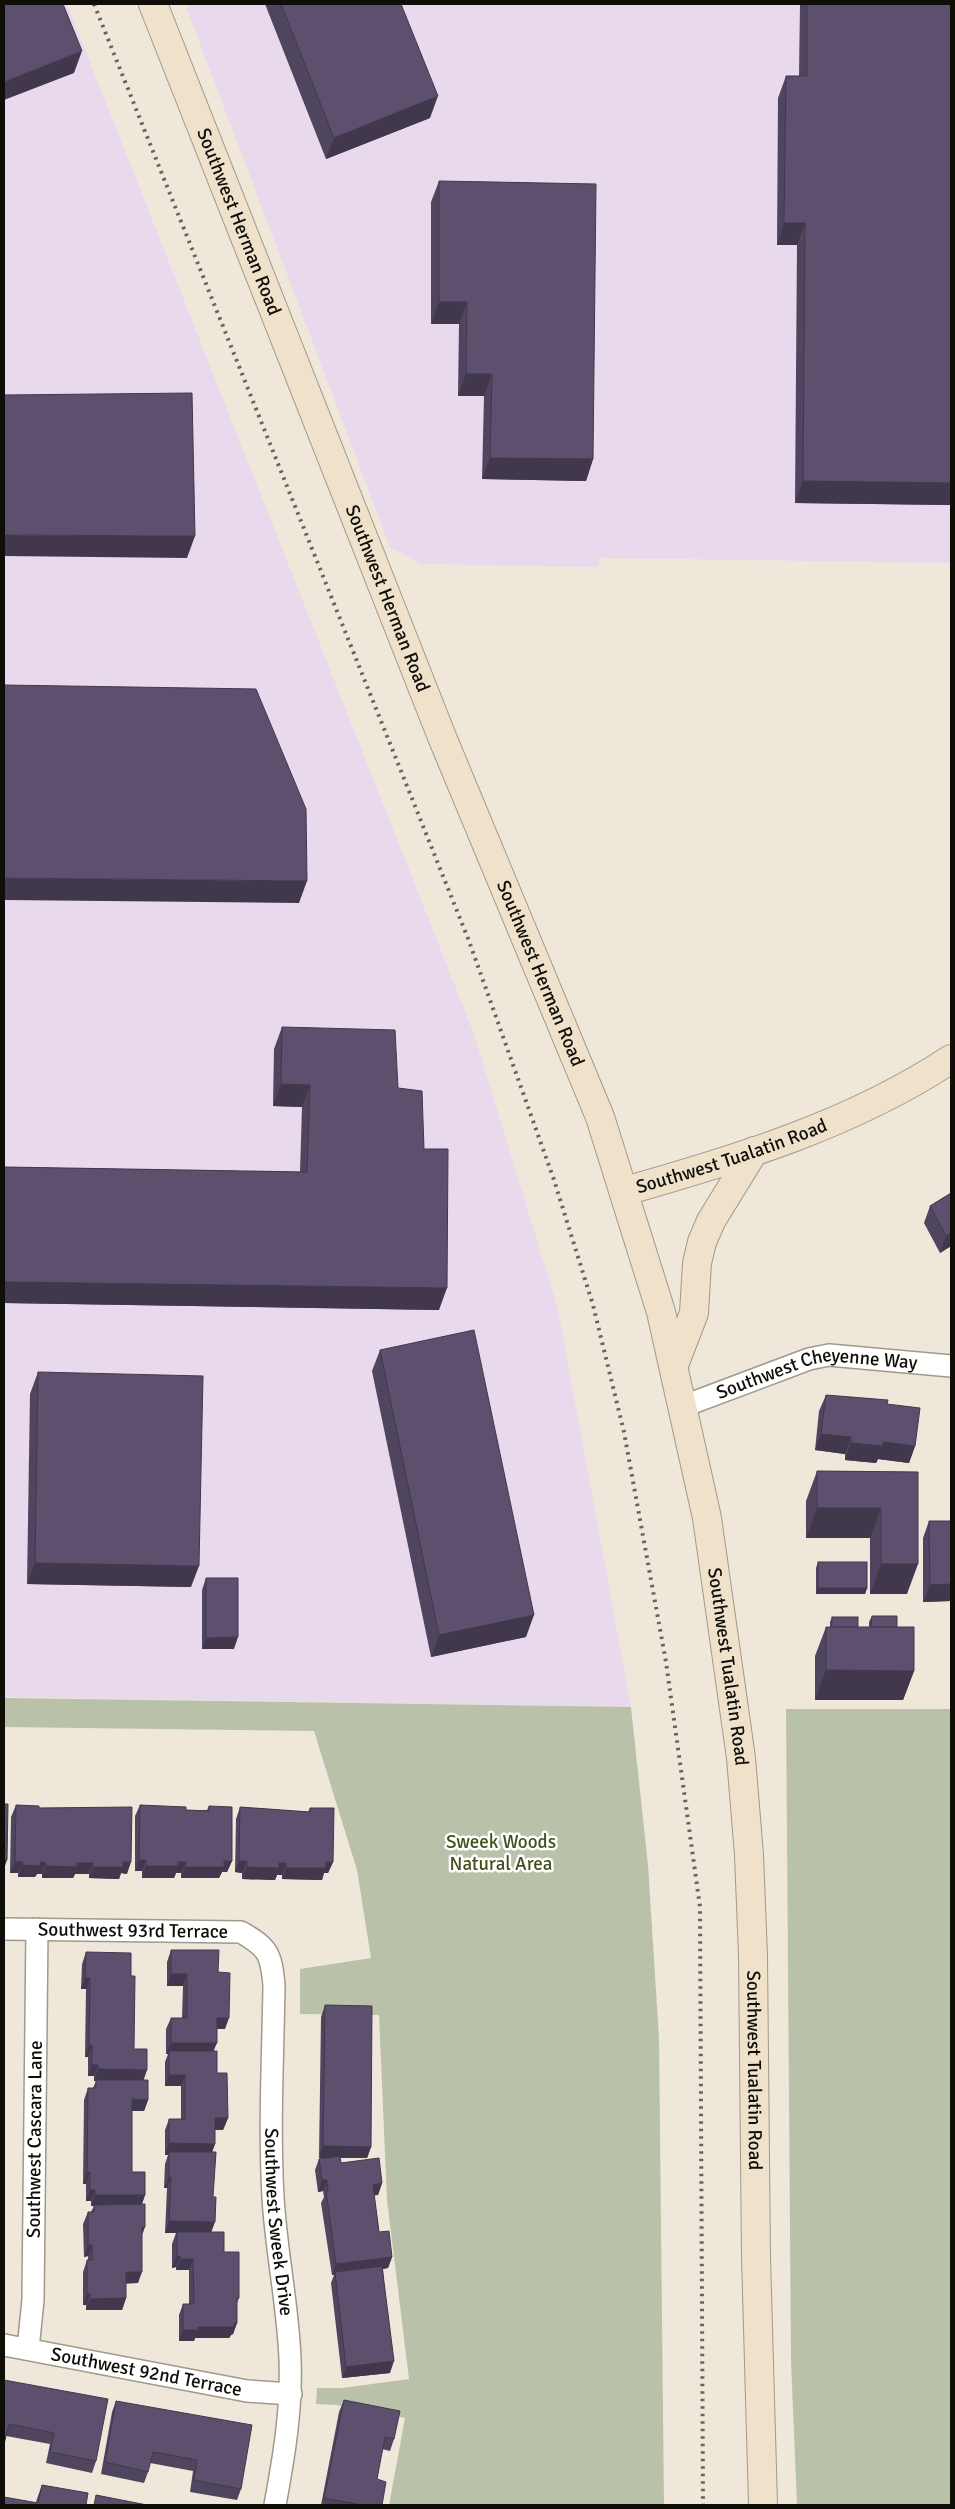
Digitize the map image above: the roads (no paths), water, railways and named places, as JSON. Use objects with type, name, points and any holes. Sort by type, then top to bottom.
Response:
[{"type":"main road","name":"Southwest Herman Road","points":[[153,4],[442,737],[600,1116],[625,1191]]},
{"type":"main road","name":"Southwest Tualatin Road","points":[[762,2505],[749,1855],[741,1758],[718,1582],[684,1406],[661,1312],[625,1191],[754,1151],[861,1110],[895,1093],[951,1059]]},
{"type":"main road","points":[[674,1365],[694,1313],[697,1264],[702,1242],[710,1221],[754,1151]]},
{"type":"street","name":"Southwest Cheyenne Way","points":[[684,1406],[809,1359],[829,1355],[951,1366]]},
{"type":"street","name":"Southwest 93rd Terrace","points":[[4,1929],[241,1932],[259,1943]]},
{"type":"street","name":"Southwest Cascara Lane","points":[[28,2350],[33,2300],[38,1929]]},
{"type":"street","name":"Southwest Sweek Drive","points":[[259,1943],[272,1959],[274,1985],[271,2159],[273,2199],[290,2357],[291,2394],[289,2425],[275,2505]]},
{"type":"street","name":"Southwest 92nd Terrace","points":[[4,2345],[247,2391],[291,2394]]},
{"type":"railway","points":[[94,4],[469,941],[554,1180],[593,1305],[624,1432],[666,1662],[700,1907],[703,2505]]},
{"type":"park label","name":"Sweek Woods Natural Area","points":[[501,1853]]}]
